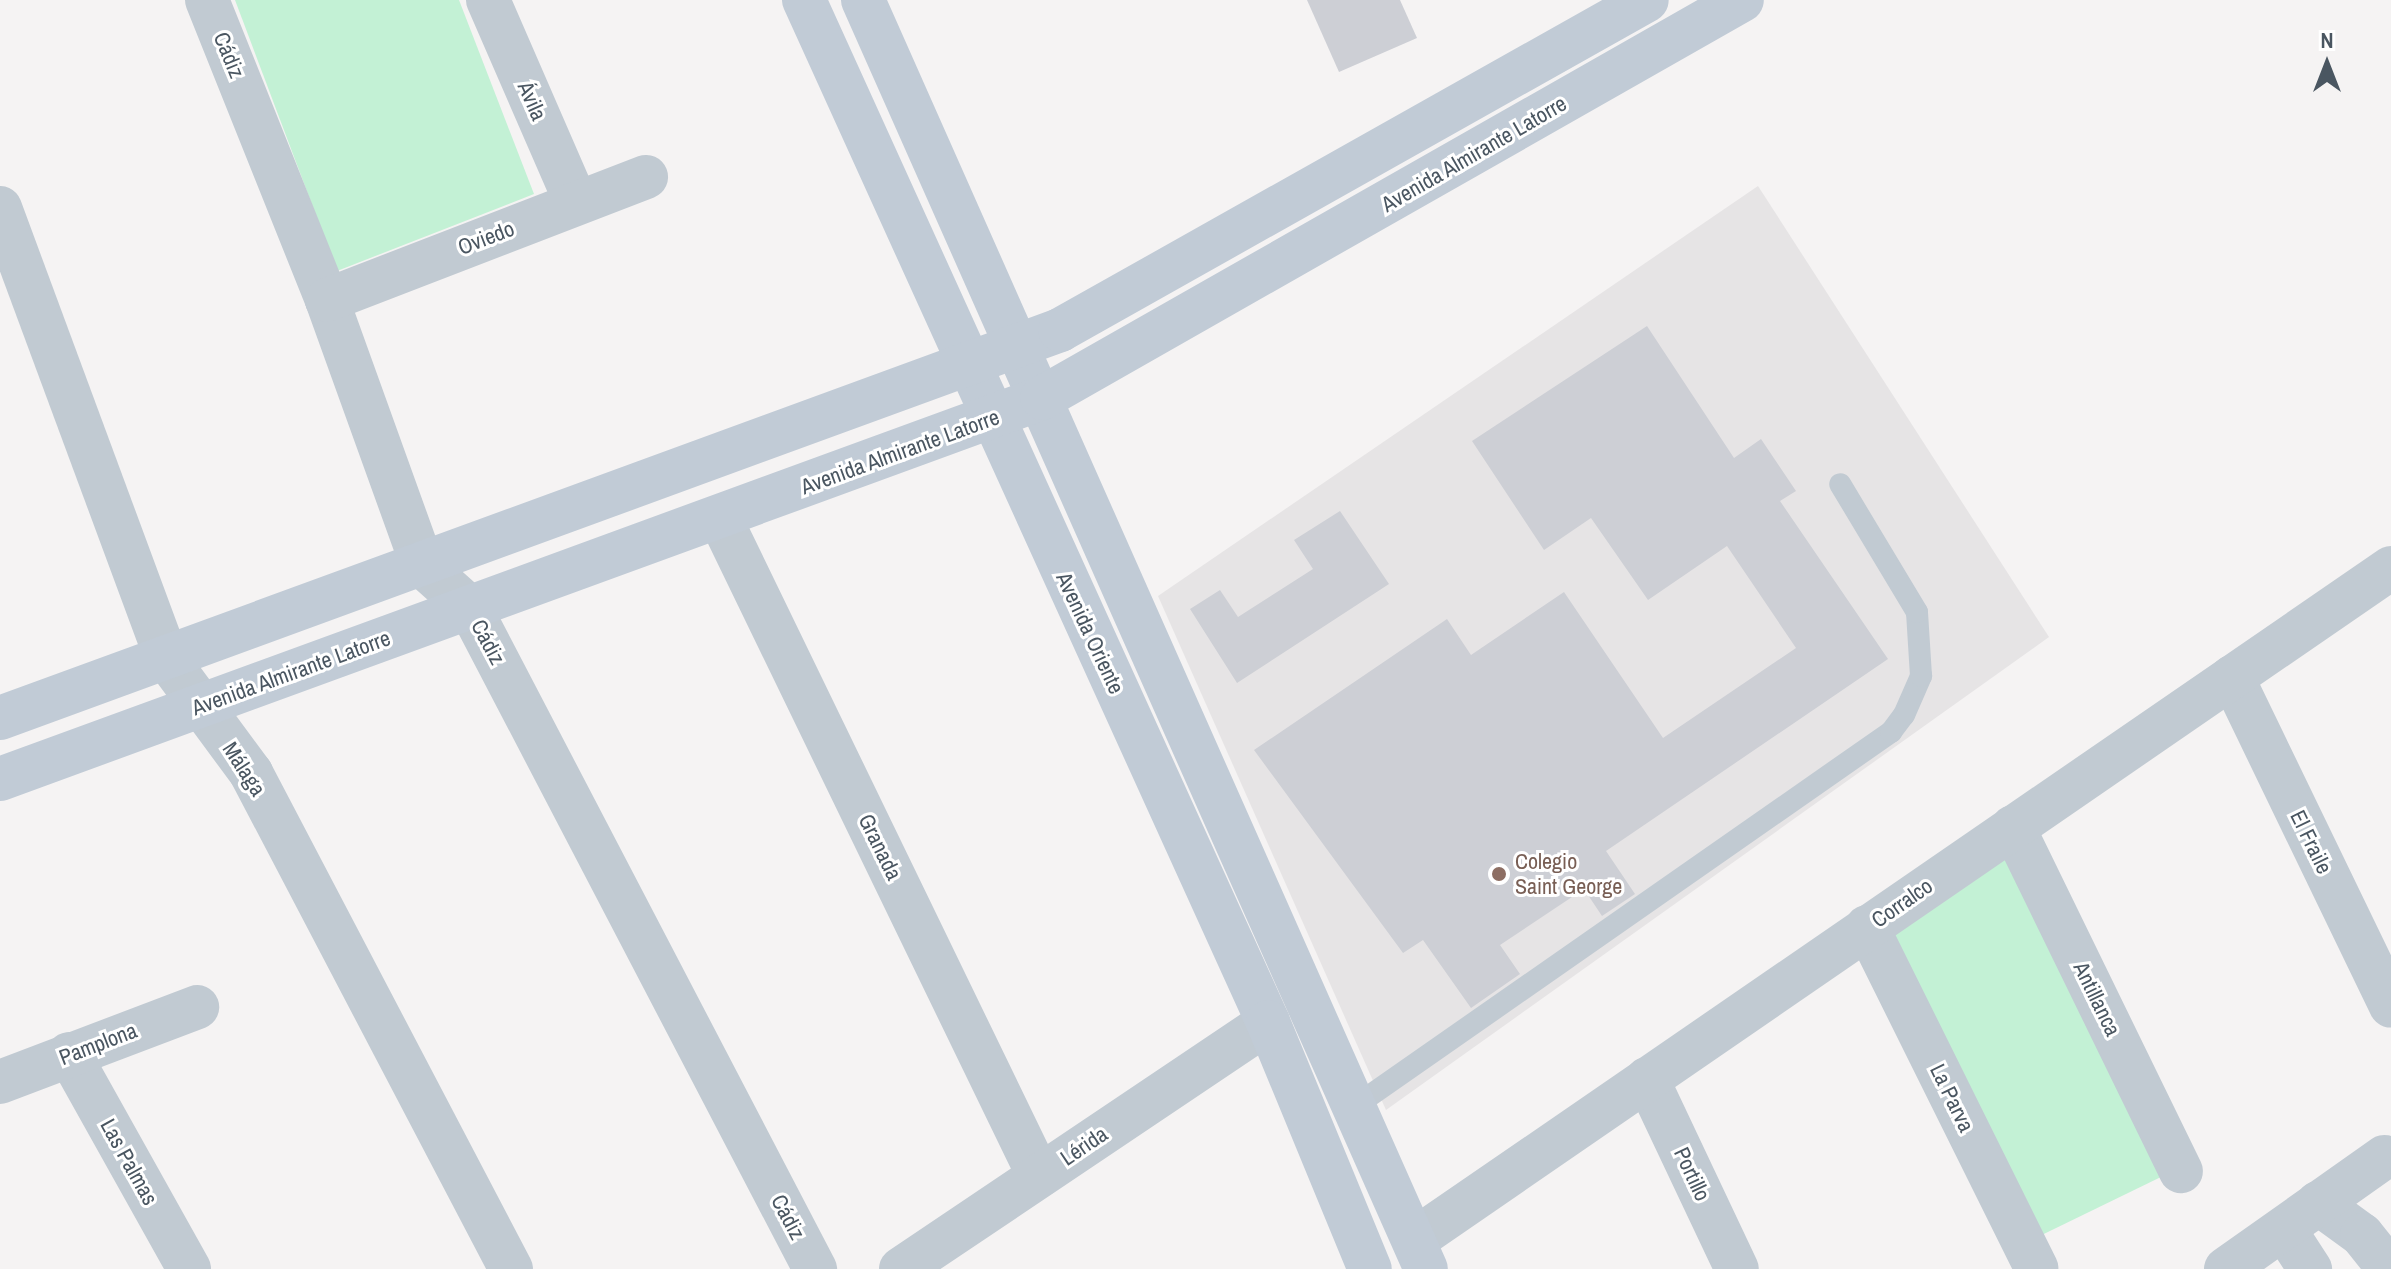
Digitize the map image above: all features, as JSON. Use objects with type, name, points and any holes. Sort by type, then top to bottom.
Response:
[{"type":"main road","name":"Avenida Oriente","points":[[804,0],[991,418],[1268,1022],[1370,1269]]},
{"type":"main road","points":[[863,0],[1420,1254],[1370,1269]]},
{"type":"main road","points":[[0,718],[968,366],[1106,308],[1647,0]]},
{"type":"main road","name":"Avenida Almirante Latorre","points":[[0,779],[1042,398],[1742,0]]},
{"type":"street","name":"Cádiz","points":[[207,0],[327,300],[423,566],[470,608],[815,1269]]},
{"type":"street","name":"Ávila","points":[[488,0],[576,202]]},
{"type":"street","name":"Oviedo","points":[[327,300],[646,177]]},
{"type":"street","name":"Málaga","points":[[0,208],[167,659],[251,773],[511,1269]]},
{"type":"street","name":"Granada","points":[[720,518],[1039,1176]]},
{"type":"street","name":"Corralco","points":[[1420,1254],[1647,1079],[2391,568]]},
{"type":"street","name":"El Fraile","points":[[2232,677],[2391,1006]]},
{"type":"street","name":"Antillanca","points":[[2013,827],[2181,1171]]},
{"type":"street","name":"La Parva","points":[[1867,927],[2036,1268]]},
{"type":"street","name":"Pamplona","points":[[0,1082],[197,1007]]},
{"type":"street","name":"Lérida","points":[[901,1269],[1268,1022]]},
{"type":"street","name":"Las Palmas","points":[[69,1054],[189,1269]]},
{"type":"street","name":"Portillo","points":[[1647,1079],[1737,1269]]},
{"type":"street","points":[[2226,1269],[2384,1157]]},
{"type":"street","points":[[2318,1203],[2362,1235],[2389,1269]]},
{"type":"street","points":[[2284,1229],[2310,1269]]},
{"type":"lane","points":[[1355,1106],[1891,732],[1904,715],[1924,654],[1917,612],[1840,484]]},
{"type":"shaded area","name":"Colegio Saint George","points":[[1758,186],[2049,637],[1386,1110],[1158,596]]},
{"type":"green space","points":[[235,0],[459,0],[534,194],[337,271]]},
{"type":"green space","points":[[2007,847],[2167,1174],[2032,1240],[1872,913]]},
{"type":"building","points":[[1307,0],[1400,0],[1417,38],[1339,72]]},
{"type":"building","points":[[1647,326],[1734,458],[1761,439],[1796,491],[1780,501],[1888,659],[1606,851],[1635,894],[1602,916],[1584,889],[1500,945],[1520,974],[1471,1008],[1423,940],[1403,953],[1254,750],[1447,619],[1471,655],[1564,592],[1663,738],[1796,648],[1727,546],[1648,600],[1591,518],[1544,550],[1472,441]]},
{"type":"building","points":[[1340,511],[1389,584],[1237,683],[1190,609],[1220,590],[1238,617],[1313,569],[1294,540]]},
{"type":"place","name":"Colegio Saint George","points":[[1499,874]]}]
